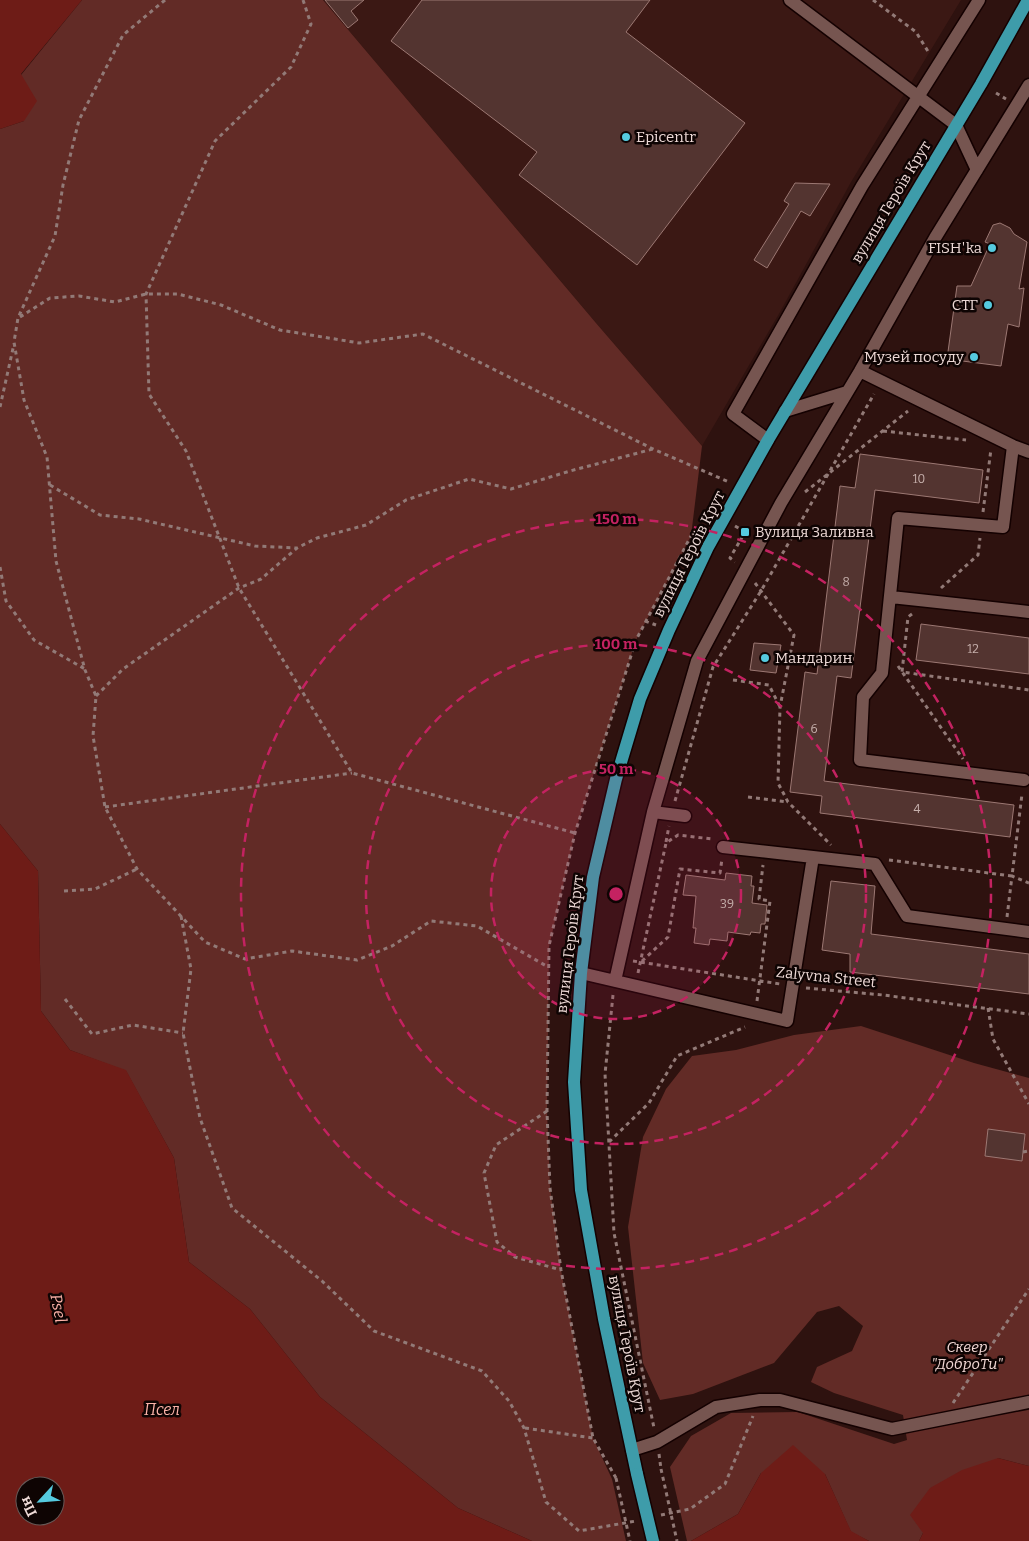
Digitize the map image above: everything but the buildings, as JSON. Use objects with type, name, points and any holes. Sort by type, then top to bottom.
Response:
[{"type":"main road","name":"вулиця Героїв Крут","points":[[652,1541],[604,1319],[581,1190],[574,1082],[581,973],[593,877],[616,779],[640,699],[669,630],[723,520],[785,411],[956,125],[1027,0]]},
{"type":"street","points":[[790,0],[956,125],[977,170]]},
{"type":"street","points":[[768,440],[732,414],[862,186],[979,0]]},
{"type":"street","points":[[614,981],[653,812],[697,661],[781,503],[860,371],[934,238],[1029,85]]},
{"type":"street","points":[[860,371],[1013,446],[1029,452]]},
{"type":"street","points":[[785,411],[847,392]]},
{"type":"street","points":[[1013,446],[1004,527],[898,518],[882,674],[863,697],[860,760],[1024,780]]},
{"type":"street","points":[[891,597],[1029,612]]},
{"type":"street","points":[[653,812],[686,816]]},
{"type":"street","points":[[723,847],[875,864],[907,916],[1029,932]]},
{"type":"street","points":[[581,973],[787,1021],[813,857]]},
{"type":"street","points":[[632,1450],[657,1442],[716,1406],[760,1400],[780,1400],[892,1430],[1029,1402]]},
{"type":"path","points":[[0,407],[18,318],[55,236],[63,185],[79,120],[123,35],[166,0]]},
{"type":"path","points":[[303,0],[311,24],[291,68],[215,141],[146,294],[149,394],[186,451],[239,588],[352,773]]},
{"type":"path","points":[[873,0],[916,32],[929,54],[941,61]]},
{"type":"path","points":[[18,318],[50,298],[79,296],[115,302],[146,294],[178,294],[221,305],[280,330],[359,344],[423,334],[653,449],[714,474],[741,488]]},
{"type":"path","points":[[14,342],[24,400],[47,457],[56,561],[85,670],[96,696],[94,736],[105,807],[137,869],[205,942],[245,959],[292,950],[357,960],[392,946],[431,921],[477,926],[548,967]]},
{"type":"path","points":[[666,843],[672,814],[713,667],[761,591],[882,381]]},
{"type":"path","points":[[801,495],[921,400]]},
{"type":"path","points":[[883,431],[974,441]]},
{"type":"path","points":[[902,672],[908,617],[978,555],[993,436]]},
{"type":"path","points":[[96,696],[122,669],[239,588],[261,579],[297,548],[317,538],[366,525],[406,500],[469,479],[511,489],[653,449]]},
{"type":"path","points":[[50,485],[100,515],[139,519],[254,546],[297,548]]},
{"type":"path","points":[[723,520],[746,532],[730,558]]},
{"type":"path","points":[[630,1541],[616,1478],[593,1438],[561,1270],[550,1188],[547,1111],[549,946],[574,833],[636,640],[691,536]]},
{"type":"path","points":[[0,567],[6,601],[34,640],[85,670]]},
{"type":"path","points":[[745,570],[794,635],[780,707],[778,784],[788,802],[833,847]]},
{"type":"path","points":[[885,648],[973,774]]},
{"type":"path","points":[[902,672],[1029,690]]},
{"type":"path","points":[[733,680],[769,685],[780,707]]},
{"type":"path","points":[[105,807],[352,773],[574,833]]},
{"type":"path","points":[[748,797],[788,802]]},
{"type":"path","points":[[640,962],[668,937],[680,869],[720,874],[722,859],[730,860]]},
{"type":"path","points":[[755,862],[771,864]]},
{"type":"path","points":[[754,1014],[770,901],[759,899],[763,863]]},
{"type":"path","points":[[64,891],[95,889],[137,869]]},
{"type":"path","points":[[1006,929],[1012,876],[1029,883]]},
{"type":"path","points":[[181,915],[190,970],[183,1033],[200,1118],[232,1208],[322,1281],[374,1331],[482,1371],[509,1401],[524,1428],[546,1502],[579,1531],[645,1519]]},
{"type":"path","name":"Zalyvna Street","points":[[620,959],[793,986],[883,995],[1029,1014]]},
{"type":"path","points":[[614,981],[605,1074],[614,1233],[677,1541]]},
{"type":"path","points":[[66,999],[92,1034],[133,1026],[183,1033]]},
{"type":"path","points":[[988,1008],[993,1038],[1029,1104]]},
{"type":"path","points":[[609,1142],[649,1103],[677,1056],[768,1017]]},
{"type":"path","points":[[547,1111],[496,1145],[484,1173],[497,1242],[516,1257],[561,1270]]},
{"type":"path","points":[[1022,1152],[1029,1151]]},
{"type":"path","points":[[943,1419],[1029,1289]]},
{"type":"path","points":[[654,1517],[690,1509],[725,1484],[760,1400]]},
{"type":"path","points":[[524,1428],[593,1438]]},
{"type":"shaded area","points":[[323,0],[961,0],[851,182],[780,312],[702,446]]},
{"type":"green space","points":[[82,0],[323,0],[702,446],[691,536],[636,640],[575,833],[549,947],[547,1111],[550,1188],[561,1270],[593,1438],[612,1479],[626,1541],[532,1541],[458,1508],[320,1397],[250,1309],[189,1262],[174,1158],[126,1071],[70,1050],[41,1011],[38,871],[0,824],[0,129],[24,121],[21,75]]},
{"type":"green space","name":"Сквер \"ДоброТи\"","points":[[861,1026],[974,1063],[1029,1078],[1029,1466],[998,1458],[923,1533],[919,1541],[869,1541],[851,1532],[825,1474],[761,1473],[738,1514],[691,1541],[687,1541],[670,1467],[691,1436],[731,1413],[798,1412],[894,1444],[907,1440],[903,1415],[834,1393],[811,1382],[817,1367],[852,1351],[863,1326],[839,1306],[817,1312],[774,1363],[693,1394],[660,1400],[643,1363],[628,1227],[643,1137],[666,1089],[692,1056],[736,1050],[794,1035]]},
{"type":"water","points":[[0,0],[82,0],[21,74],[37,101],[24,121],[0,129]]},
{"type":"water","name":"Псел","points":[[0,824],[38,871],[41,1011],[70,1050],[126,1070],[174,1158],[189,1262],[250,1309],[320,1397],[458,1508],[532,1541],[0,1541]]},
{"type":"water","points":[[793,1445],[825,1474],[851,1531],[869,1541],[691,1541],[738,1514],[761,1473]]},
{"type":"water","points":[[998,1458],[1029,1466],[1029,1541],[919,1541],[923,1533],[910,1515],[930,1488],[962,1470]]},
{"type":"place","name":"Epicentr","points":[[626,137]]},
{"type":"place","name":"FISH'ka","points":[[992,248]]},
{"type":"place","name":"СТГ","points":[[988,305]]},
{"type":"place","name":"Музей посуду","points":[[974,357]]},
{"type":"place","name":"Вулиця Заливна","points":[[745,532]]},
{"type":"place","name":"Мандарин","points":[[765,658]]},
{"type":"water label","name":"Psel","points":[[59,1308]]}]
